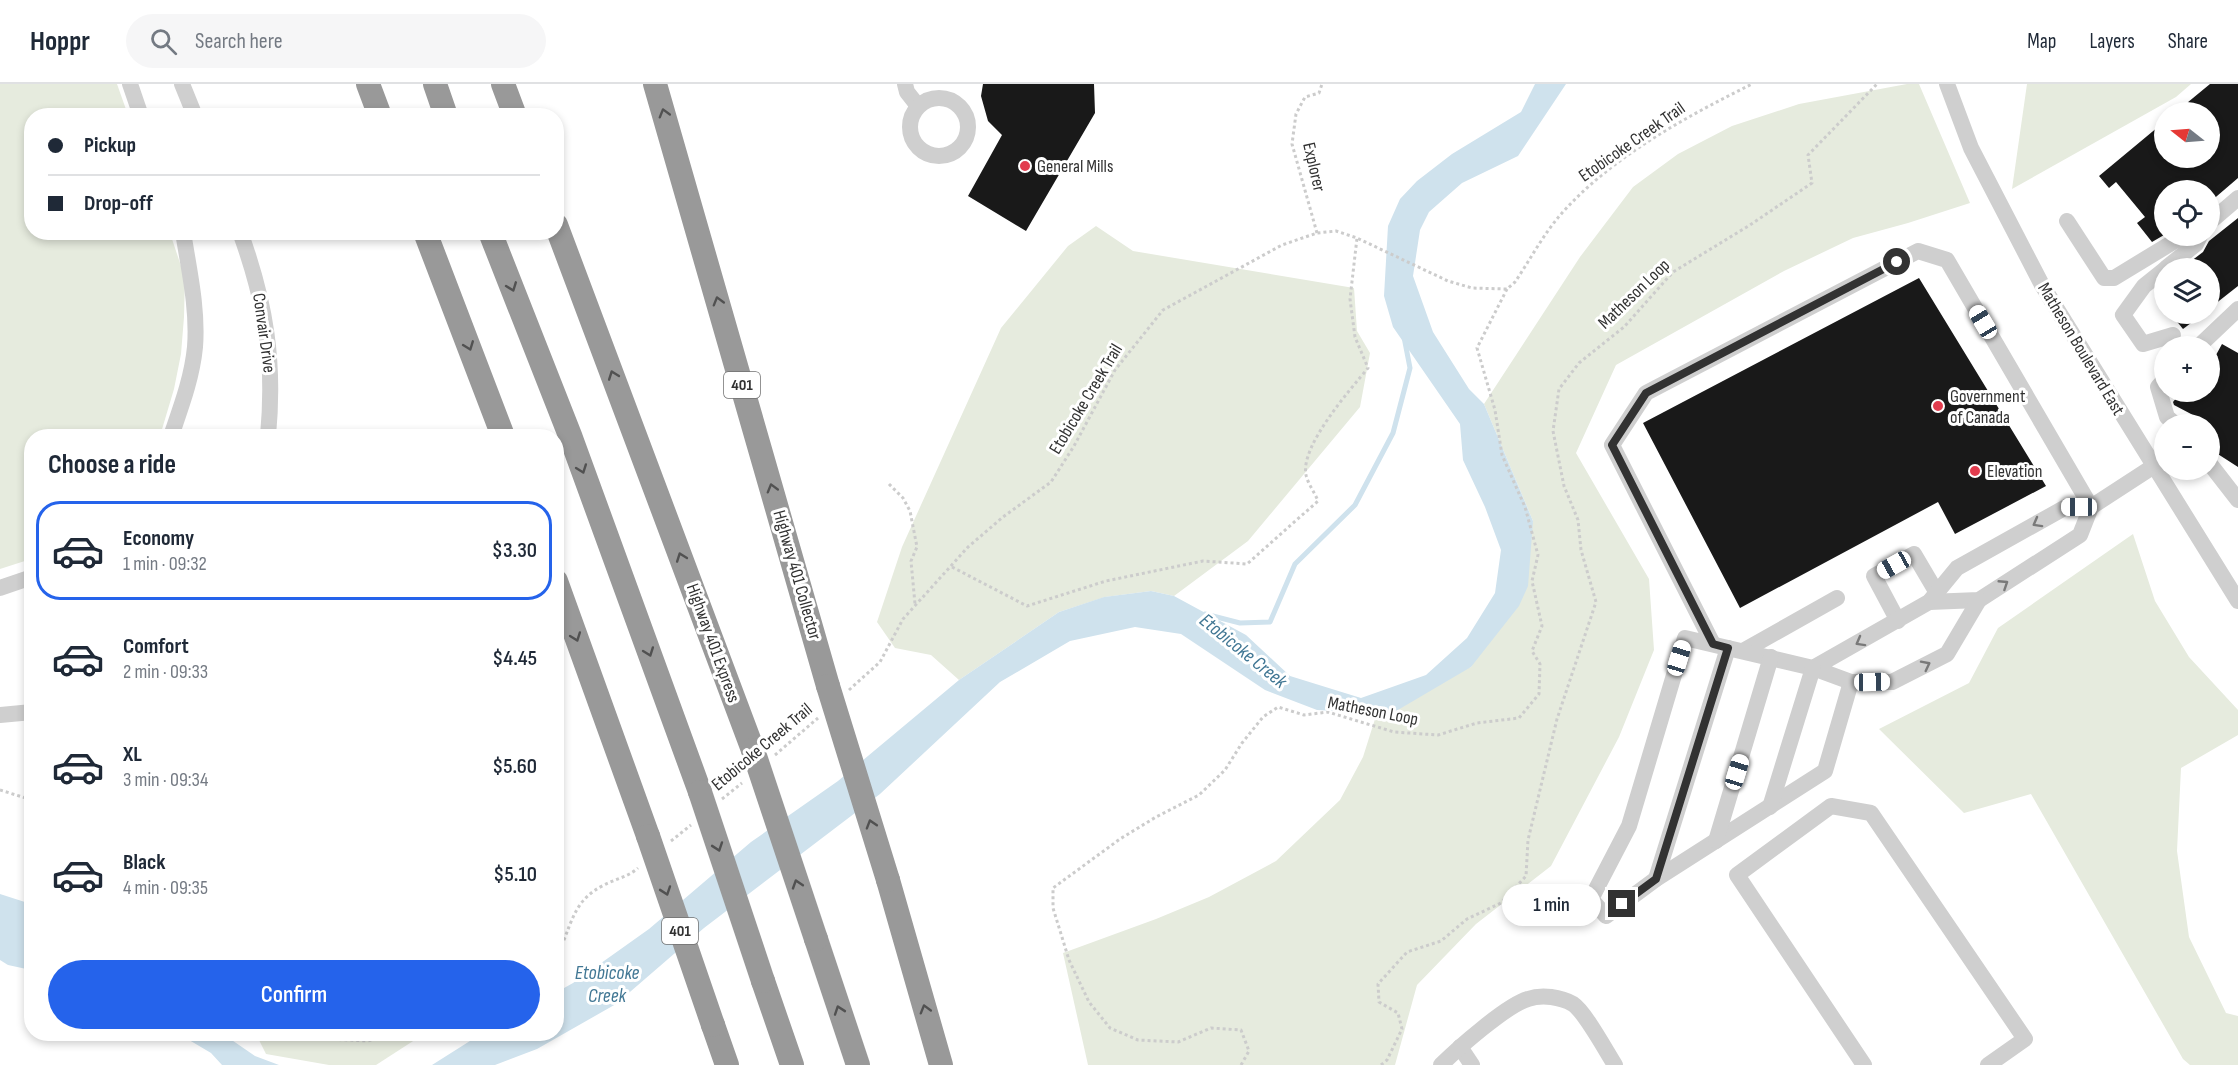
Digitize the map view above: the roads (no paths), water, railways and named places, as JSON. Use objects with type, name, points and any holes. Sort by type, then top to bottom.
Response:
[{"type":"highway","points":[[368,84],[378,108]]},
{"type":"highway","points":[[435,84],[443,108]]},
{"type":"highway","points":[[503,84],[512,108]]},
{"type":"highway","name":"Highway 401 Collector","points":[[655,84],[836,690],[941,1065]]},
{"type":"highway","points":[[429,240],[500,429]]},
{"type":"highway","points":[[493,240],[710,796],[763,981],[792,1065]]},
{"type":"highway","name":"Highway 401 Express","points":[[562,240],[763,753],[816,939],[858,1065]]},
{"type":"highway","name":"401","points":[[564,602],[658,840],[727,1065]]},
{"type":"street","points":[[129,84],[138,108]]},
{"type":"street","points":[[182,84],[192,108]]},
{"type":"street","points":[[905,84],[907,92],[918,106]]},
{"type":"street","name":"Matheson Boulevard East","points":[[1947,84],[1971,148],[2042,285],[2086,360],[2154,466]]},
{"type":"street","points":[[2220,213],[2238,198]]},
{"type":"street","points":[[2067,221],[2104,278],[2114,278],[2167,246]]},
{"type":"street","points":[[173,429],[188,386],[195,347],[195,305],[184,240]]},
{"type":"street","name":"Convair Drive","points":[[243,240],[260,294],[268,336],[271,405],[269,429]]},
{"type":"street","points":[[2179,258],[2194,246]]},
{"type":"street","points":[[1656,879],[1728,648],[1612,445],[1646,393],[1918,251],[1947,260],[2091,507]]},
{"type":"street","points":[[2154,278],[2144,286],[2123,315],[2143,344],[2173,335]]},
{"type":"street","points":[[2210,336],[2238,309]]},
{"type":"street","points":[[1770,807],[1812,668],[1898,621],[1933,597],[1957,568],[2066,507],[2091,507],[2154,466]]},
{"type":"street","points":[[2220,477],[2238,498]]},
{"type":"street","name":"Matheson Boulevard East","points":[[2163,480],[2238,601]]},
{"type":"street","points":[[1851,682],[1825,771],[1656,879],[1606,916],[1591,899],[1629,826],[1685,638],[1771,657],[1851,682],[1892,682],[1947,654],[1979,600],[2080,535],[2091,507]]},
{"type":"street","points":[[1898,621],[1874,576],[1914,554],[1933,597]]},
{"type":"street","points":[[0,588],[24,580]]},
{"type":"street","points":[[1933,597],[1979,600]]},
{"type":"street","points":[[1728,648],[1837,598]]},
{"type":"street","points":[[1716,841],[1771,657]]},
{"type":"street","points":[[0,715],[24,713]]},
{"type":"street","points":[[1864,1065],[1737,875],[1830,806],[1870,813],[2025,1039],[1988,1065]]},
{"type":"street","points":[[1441,1065],[1460,1047],[1513,1006],[1542,996],[1557,998],[1575,1005],[1614,1065]]},
{"type":"street","points":[[1460,1047],[1472,1065]]},
{"type":"water","name":"Etobicoke Creek","points":[[1535,84],[1566,84],[1518,156],[1462,183],[1429,212],[1420,230],[1413,276],[1433,332],[1469,389],[1484,404],[1533,521],[1528,586],[1519,606],[1471,667],[1391,714],[1317,710],[1265,690],[1181,634],[1135,627],[1070,641],[1000,682],[880,794],[704,928],[616,1004],[564,1034],[564,988],[649,929],[751,842],[838,781],[959,680],[1059,612],[1104,597],[1151,591],[1174,596],[1246,635],[1290,676],[1361,698],[1426,675],[1467,638],[1495,593],[1501,550],[1485,507],[1463,460],[1460,424],[1393,327],[1384,296],[1388,226],[1400,199],[1417,181],[1452,154],[1521,112]]},
{"type":"water","points":[[0,894],[24,902],[24,968],[8,965],[0,960]]},
{"type":"water","points":[[191,1041],[233,1041],[255,1056],[279,1065],[222,1065],[211,1053]]},
{"type":"water","name":"Etobicoke Creek","points":[[470,1041],[551,1041],[537,1049],[495,1065],[432,1065]]},
{"type":"waterway","points":[[1205,614],[1240,623],[1270,622],[1295,564],[1355,505],[1393,433],[1410,368],[1404,337]]},
{"type":"place","name":"General Mills","points":[[1025,166]]},
{"type":"place","name":"Government of Canada","points":[[1938,406]]},
{"type":"place","name":"Elevation","points":[[1975,471]]}]
